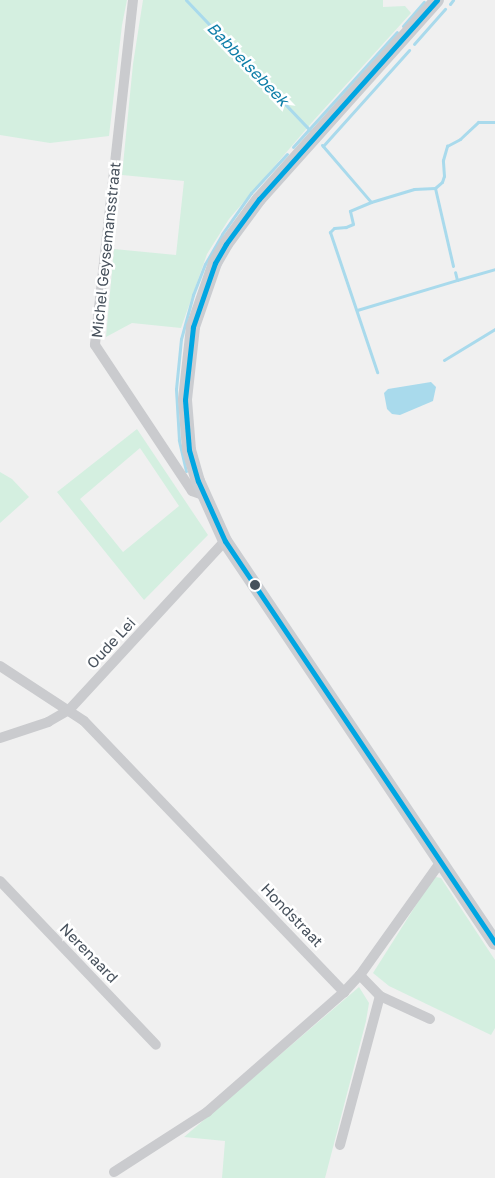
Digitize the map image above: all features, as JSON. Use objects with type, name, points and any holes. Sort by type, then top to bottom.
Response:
[{"type":"street","name":"Michel Geysemansstraat","points":[[133,0],[95,345],[192,492],[202,495]]},
{"type":"street","name":"Michel Geysemansstraat","points":[[437,0],[259,199],[215,263],[193,326],[185,400],[190,450],[202,495],[225,541],[495,942]]},
{"type":"street","name":"Oude Lei","points":[[0,738],[48,722],[69,710],[225,541]]},
{"type":"street","name":"Hondstraat","points":[[0,666],[84,721],[344,992]]},
{"type":"street","points":[[114,1172],[207,1112],[344,992],[360,975],[440,863]]},
{"type":"street","name":"Nerenaard","points":[[0,881],[156,1045]]},
{"type":"street","points":[[360,975],[380,996],[430,1019]]},
{"type":"street","points":[[340,1145],[380,996]]},
{"type":"green space","points":[[0,0],[127,0],[122,25],[109,136],[50,143],[0,135]]},
{"type":"green space","points":[[143,0],[383,0],[383,7],[405,6],[411,13],[314,120],[229,219],[207,254],[181,328],[132,323],[106,337],[114,249],[176,255],[184,181],[122,175],[133,64]]},
{"type":"green space","points":[[137,429],[208,535],[144,600],[57,492]],"holes":[[[140,448],[179,506],[123,552],[80,499]]]},
{"type":"green space","points":[[0,472],[12,479],[29,497],[0,523]]},
{"type":"green space","points":[[436,877],[441,878],[495,960],[495,1028],[491,1035],[389,986],[373,973],[428,886]]},
{"type":"green space","points":[[359,987],[369,1003],[366,1021],[325,1178],[222,1178],[225,1141],[184,1137]]},
{"type":"water","points":[[431,382],[436,387],[433,401],[400,415],[392,414],[387,409],[384,393],[388,389]]},
{"type":"waterway","name":"Babbelsebeek","points":[[186,0],[310,130]]},
{"type":"waterway","points":[[450,4],[453,0]]},
{"type":"waterway","points":[[403,26],[424,2]]},
{"type":"waterway","points":[[414,44],[445,9]]},
{"type":"waterway","points":[[293,147],[397,32]]},
{"type":"waterway","points":[[323,146],[409,50]]},
{"type":"waterway","points":[[435,188],[442,182],[444,176],[443,160],[447,146],[460,139],[478,122],[495,122]]},
{"type":"waterway","points":[[322,145],[371,202],[350,211],[353,224],[334,228],[330,232],[377,372]]},
{"type":"waterway","points":[[186,471],[179,440],[176,389],[181,339],[193,295],[205,264],[222,234],[251,193],[287,154]]},
{"type":"waterway","points":[[371,202],[414,189],[435,188],[453,266]]},
{"type":"waterway","points":[[457,280],[495,269]]},
{"type":"waterway","points":[[357,310],[457,280],[455,272]]},
{"type":"waterway","points":[[444,360],[495,329]]},
{"type":"transit line","points":[[437,0],[259,199],[226,244],[215,263],[193,327],[185,400],[189,450],[198,481],[225,541],[495,943]]}]
